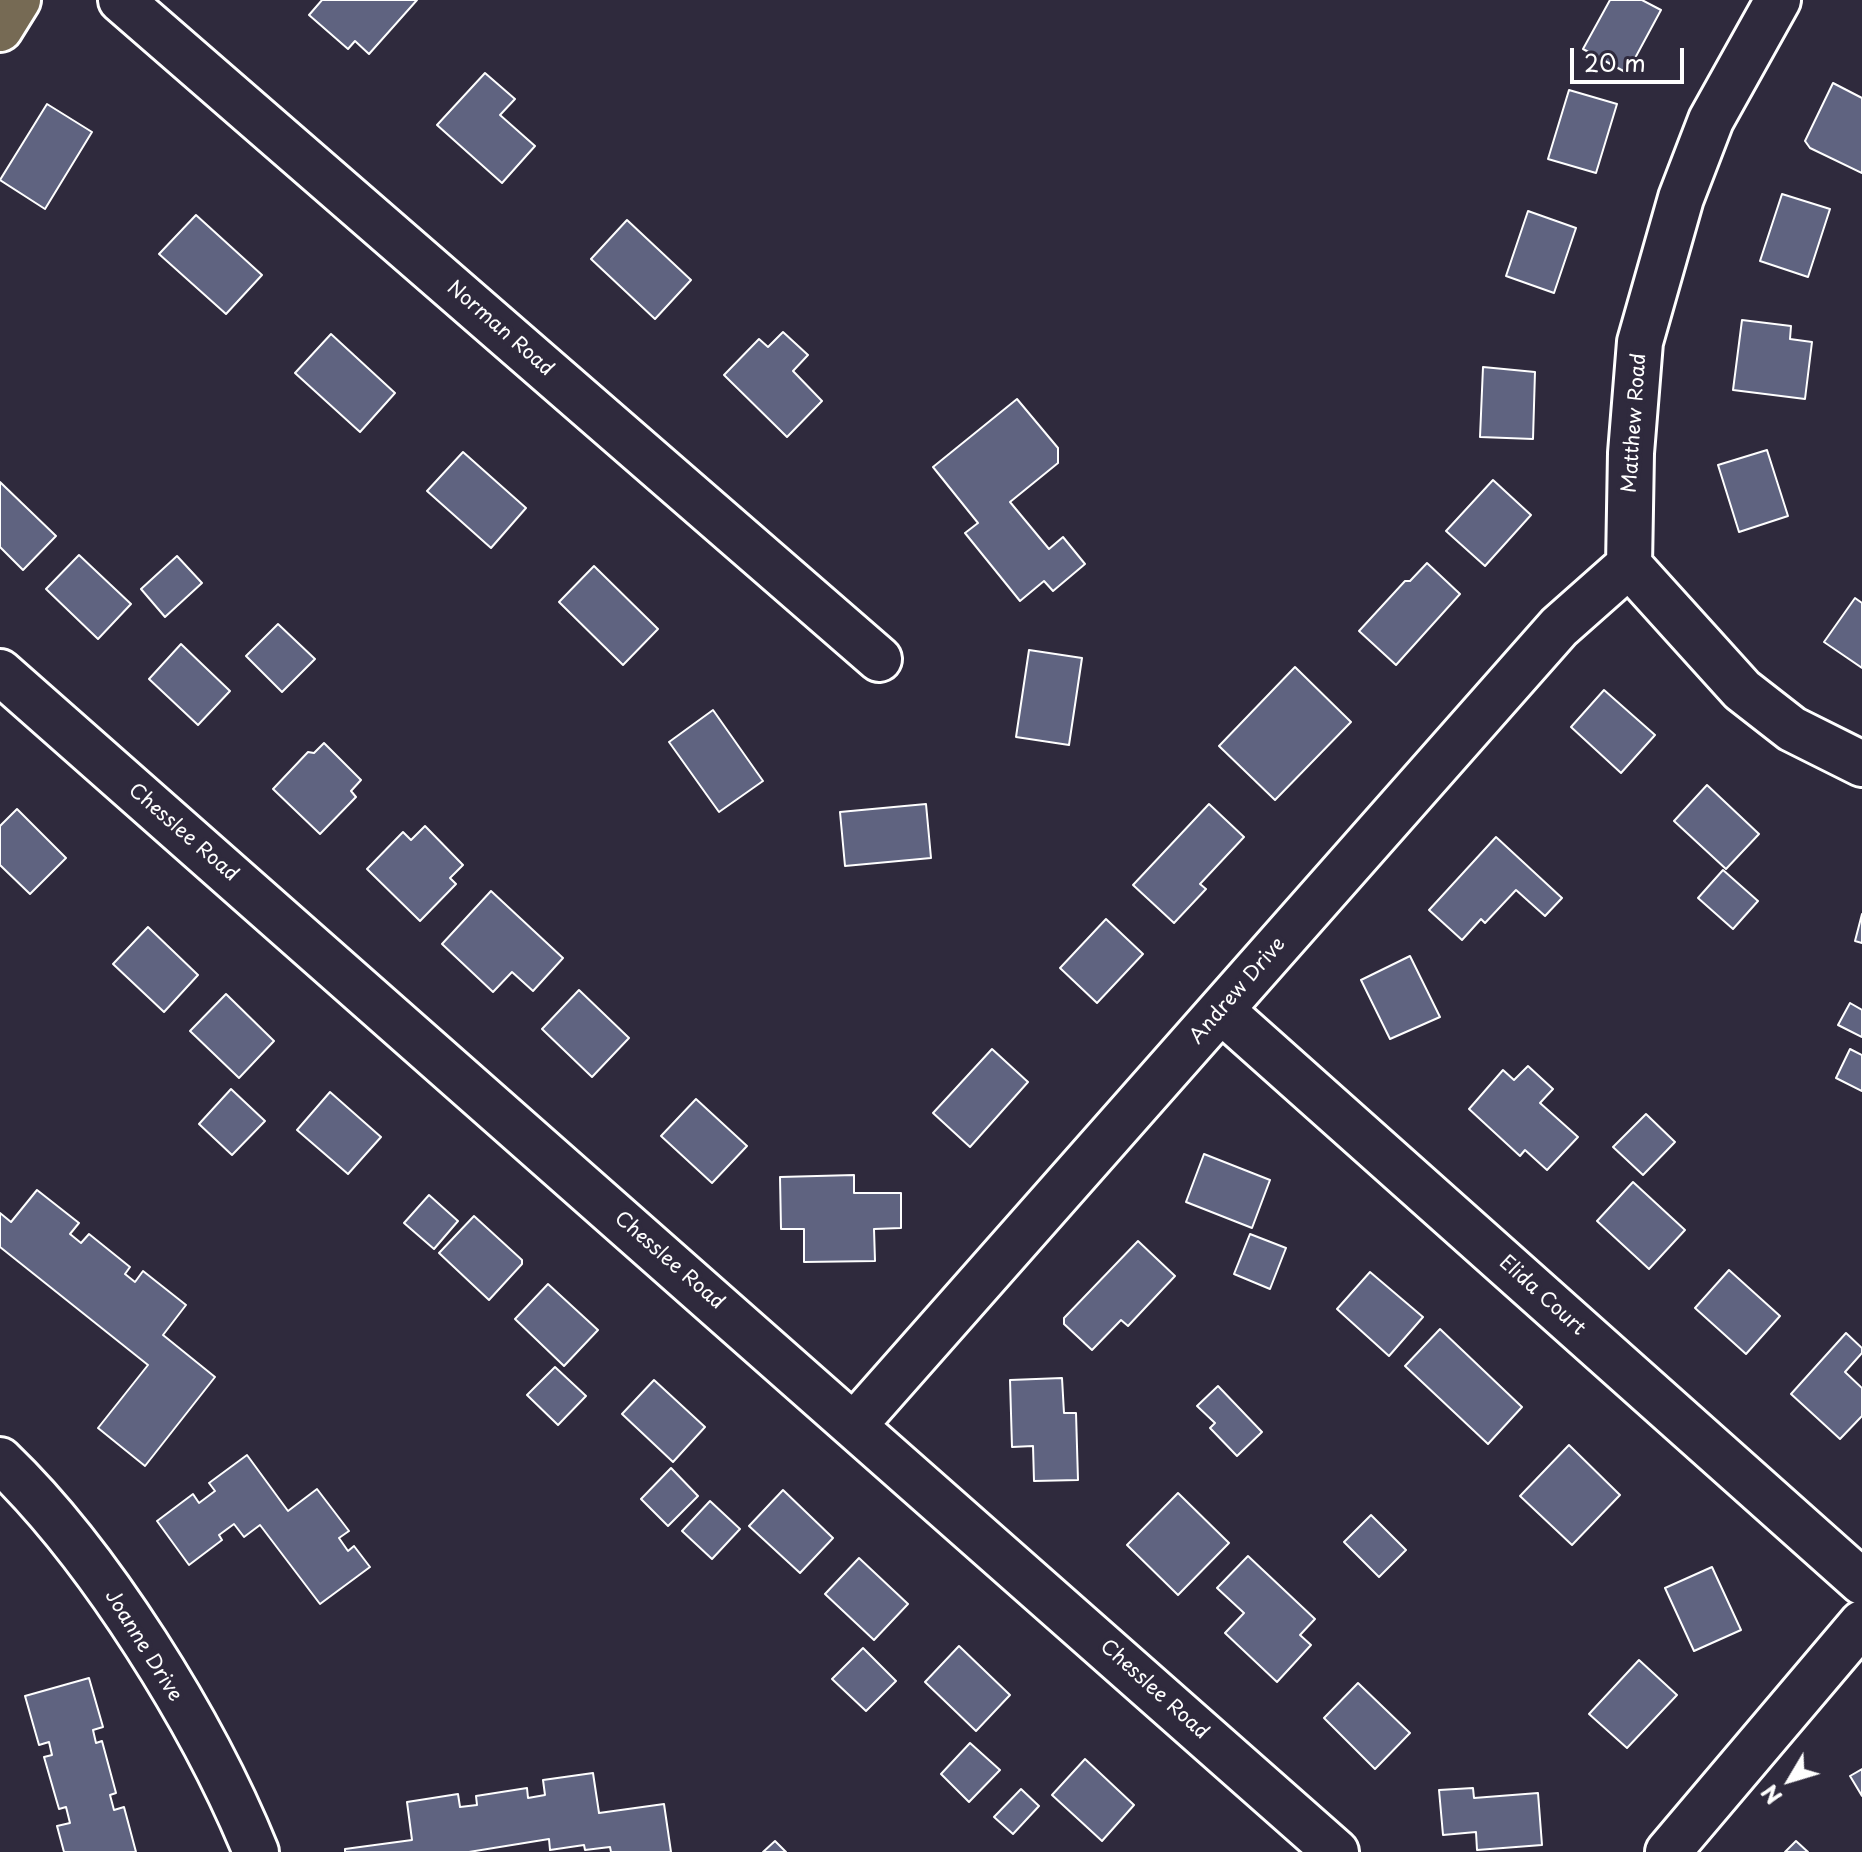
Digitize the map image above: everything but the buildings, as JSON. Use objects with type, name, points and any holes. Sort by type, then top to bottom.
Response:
[{"type":"main road","points":[[0,29],[18,0]]},
{"type":"street","name":"Norman Road","points":[[121,0],[879,659]]},
{"type":"street","name":"Matthew Road","points":[[1629,565],[1631,453],[1640,342],[1681,198],[1711,120],[1778,0]]},
{"type":"street","points":[[1629,565],[1742,690],[1792,729],[1862,764]]},
{"type":"street","name":"Andrew Drive","points":[[855,1424],[1559,627],[1629,565]]},
{"type":"street","name":"Chesslee Road","points":[[0,672],[1336,1852]]},
{"type":"street","name":"Elida Court","points":[[1221,1010],[1855,1561]]},
{"type":"street","name":"Joanne Drive","points":[[0,1460],[86,1558],[158,1667],[235,1801],[256,1852]]},
{"type":"street","points":[[1668,1852],[1862,1623]]}]
